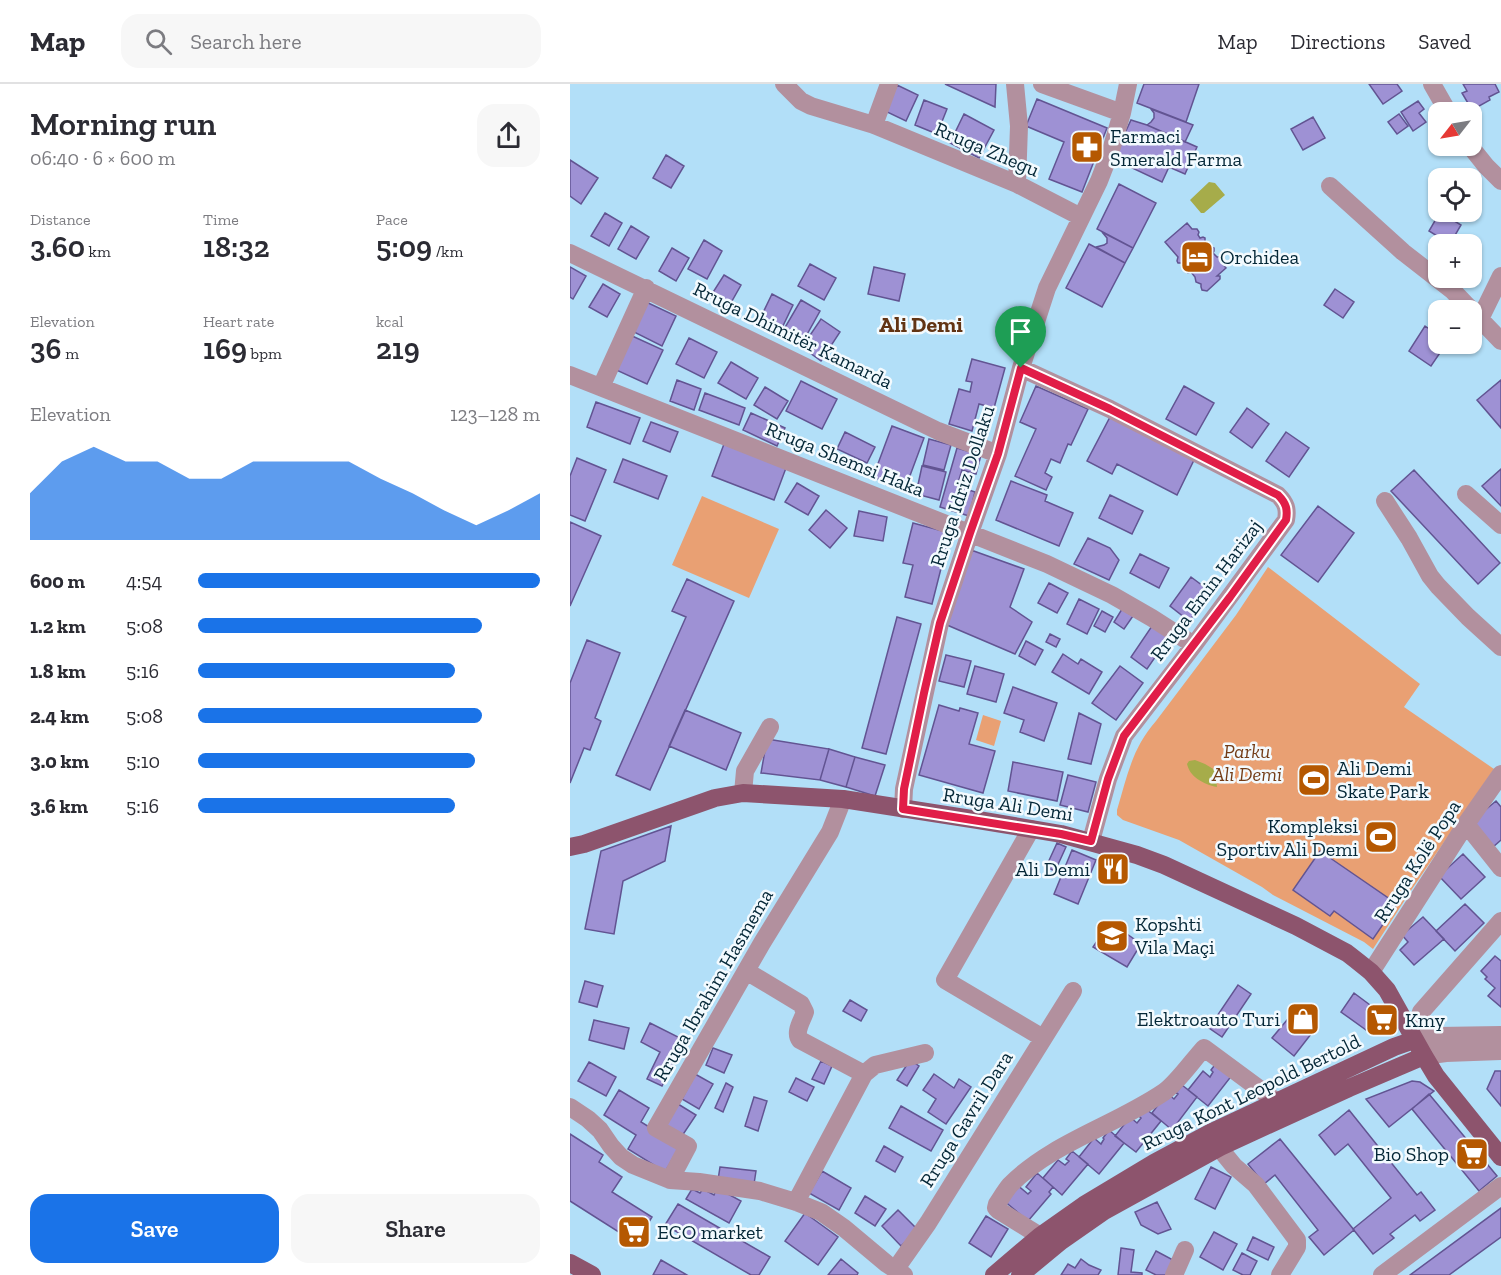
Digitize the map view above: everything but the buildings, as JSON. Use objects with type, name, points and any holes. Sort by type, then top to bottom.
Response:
[{"type":"main road","name":"Rruga Ali Demi","points":[[570,847],[715,798],[743,793],[843,799],[1061,834],[1091,841],[1164,865],[1288,922],[1347,953],[1371,972],[1392,998],[1414,1040],[1455,1101],[1501,1157]]},
{"type":"main road","name":"Rruga Kont Leopold Bertold","points":[[994,1275],[1040,1236],[1084,1205],[1154,1163],[1210,1133],[1394,1047],[1414,1040]]},
{"type":"main road","name":"Rruga Kont Leopold Bertold","points":[[1020,1275],[1061,1241],[1104,1211],[1220,1147],[1424,1056]]},
{"type":"main road","points":[[570,1263],[592,1275]]},
{"type":"street","name":"Rruga Zhegu","points":[[784,84],[801,101],[810,106],[874,125],[1017,184],[1081,217]]},
{"type":"street","points":[[874,125],[889,84]]},
{"type":"street","points":[[1015,84],[1019,126],[1017,184]]},
{"type":"street","points":[[1042,84],[1122,112]]},
{"type":"street","name":"Rruga Idriz Dollaku","points":[[903,809],[904,789],[939,631],[998,454],[1021,368],[1047,288],[1099,181],[1111,150],[1128,84]]},
{"type":"street","points":[[1432,84],[1442,102]]},
{"type":"street","points":[[1478,156],[1501,181]]},
{"type":"street","points":[[1330,186],[1403,252],[1462,300]]},
{"type":"street","name":"Rruga Dhimitër Kamarda","points":[[570,253],[938,431],[998,454]]},
{"type":"street","points":[[1482,315],[1501,276]]},
{"type":"street","points":[[601,387],[646,288]]},
{"type":"street","points":[[1482,321],[1501,341]]},
{"type":"street","name":"Rruga Emin Harizaj","points":[[1021,368],[1125,416],[1278,495],[1284,501],[1288,511],[1286,520],[1124,736],[1108,779],[1091,841]]},
{"type":"street","name":"Rruga Shemsi Haka","points":[[570,375],[1047,564],[1112,595],[1194,645]]},
{"type":"street","points":[[1466,494],[1501,525]]},
{"type":"street","points":[[1385,501],[1434,581],[1458,608],[1501,647]]},
{"type":"street","points":[[743,793],[745,771],[770,727]]},
{"type":"street","name":"Rruga Kolë Popa","points":[[1371,972],[1466,824],[1501,774]]},
{"type":"street","name":"Rruga Ibrahim Hasmema","points":[[670,1180],[688,1146],[656,1128],[746,971],[830,832],[843,799]]},
{"type":"street","points":[[1466,824],[1501,868]]},
{"type":"street","points":[[1031,829],[945,980],[1043,1038]]},
{"type":"street","points":[[1501,921],[1421,1012],[1414,1040],[1438,1036],[1501,1035]]},
{"type":"street","points":[[746,971],[801,1004],[805,1012],[797,1032],[800,1040],[864,1074]]},
{"type":"street","name":"Rruga Gavril Dara","points":[[899,1272],[1072,991]]},
{"type":"street","points":[[1040,1236],[996,1208],[1009,1186],[1035,1165],[1075,1139],[1136,1109],[1166,1091],[1204,1048],[1276,1102]]},
{"type":"street","points":[[1424,1056],[1501,1050]]},
{"type":"street","points":[[796,1202],[864,1074],[875,1065],[925,1053]]},
{"type":"street","points":[[570,1107],[600,1130],[621,1157],[633,1165],[670,1180],[760,1191],[821,1212],[899,1272]]},
{"type":"street","points":[[1220,1147],[1234,1166],[1256,1185],[1297,1240],[1297,1247],[1280,1275]]},
{"type":"street","points":[[1382,1275],[1501,1186]]},
{"type":"street","points":[[1174,1275],[1185,1250]]},
{"type":"green space","points":[[702,496],[779,529],[749,598],[672,565]]},
{"type":"green space","name":"Parku Ali Demi","points":[[1268,567],[1420,684],[1404,707],[1494,769],[1373,949],[1364,942],[1273,895],[1179,840],[1123,820],[1117,815],[1127,774],[1141,742],[1236,615]]},
{"type":"green space","points":[[983,715],[1001,721],[994,746],[976,740]]},
{"type":"shaded area","points":[[1209,182],[1215,183],[1225,195],[1201,213],[1190,200]]},
{"type":"shaded area","points":[[1195,760],[1215,770],[1217,787],[1202,782],[1191,773],[1187,764]]},
{"type":"place","name":"Farmaci Smerald Farma","points":[[1087,147]]},
{"type":"place","name":"Orchidea","points":[[1197,257]]},
{"type":"place","name":"Ali Demi Skate Park","points":[[1314,780]]},
{"type":"place","name":"Kompleksi Sportiv Ali Demi","points":[[1381,837]]},
{"type":"place","name":"Ali Demi","points":[[1113,869]]},
{"type":"place","name":"Kopshti Vila Maçi","points":[[1112,936]]},
{"type":"place","name":"Elektroauto Turi","points":[[1303,1019]]},
{"type":"place","name":"Kmy","points":[[1382,1020]]},
{"type":"place","name":"Bio Shop","points":[[1472,1154]]},
{"type":"place","name":"ECO market","points":[[634,1232]]},
{"type":"district","name":"Ali Demi","points":[[921,324]]},
{"type":"route","points":[[1021,368],[1110,409],[1278,495],[1284,501],[1288,511],[1286,520],[1230,597],[1124,736],[1113,763],[1091,841],[1061,834],[903,809],[904,789],[940,623],[998,454],[1021,368]]}]
